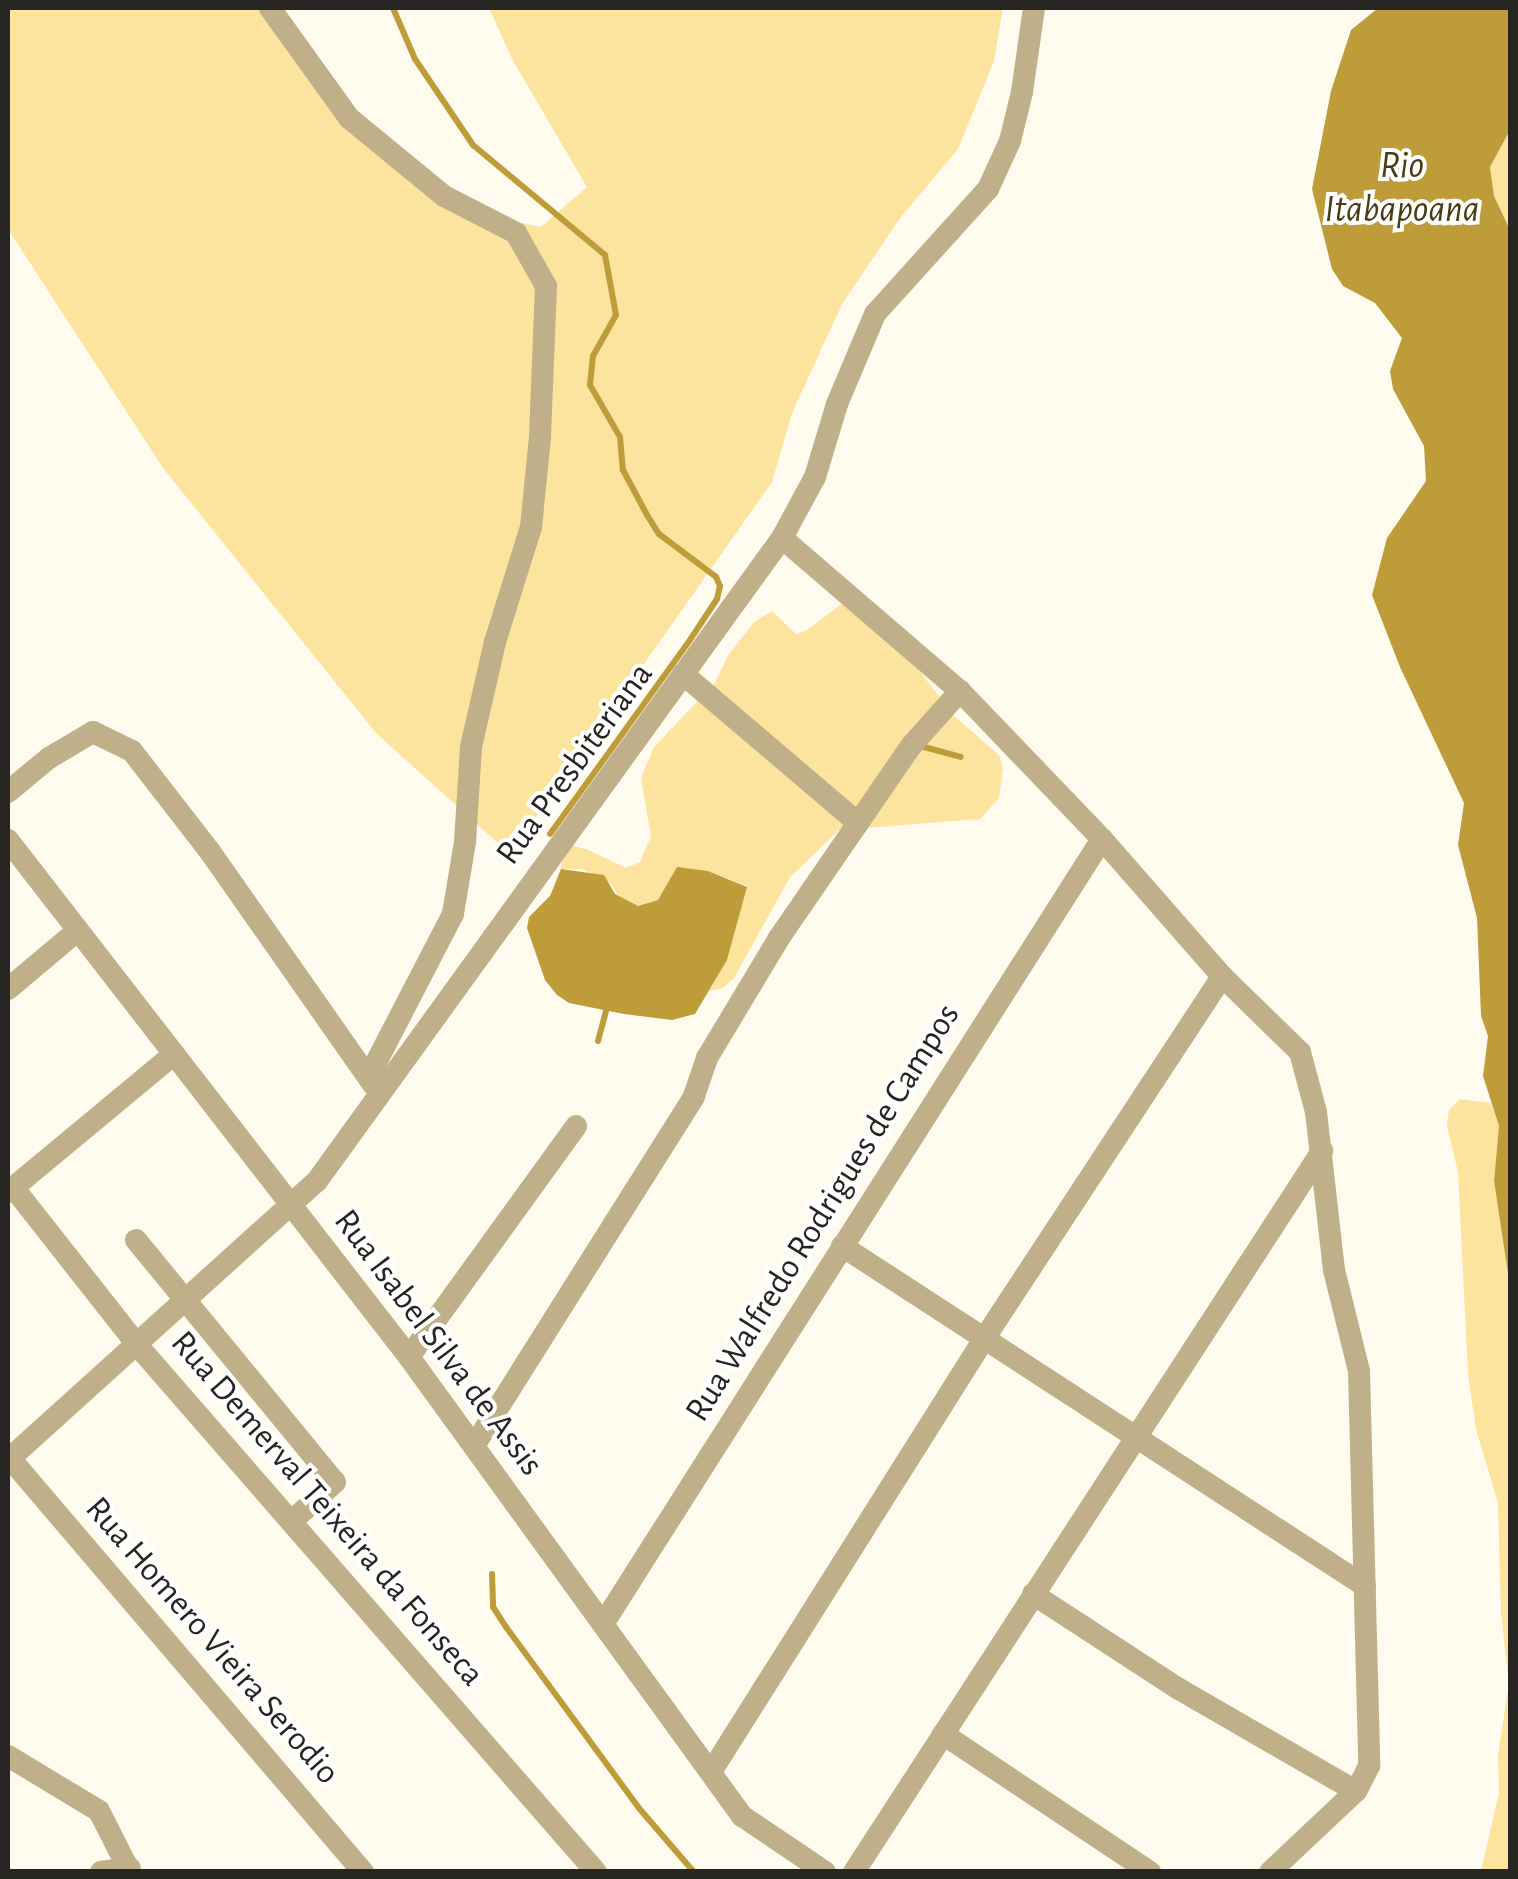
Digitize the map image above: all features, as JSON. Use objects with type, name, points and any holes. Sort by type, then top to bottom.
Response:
[{"type":"street","points":[[270,8],[349,118],[444,196],[516,233],[546,286],[540,438],[530,527],[495,642],[471,747],[464,842],[453,914],[374,1086]]},
{"type":"street","name":"Rua Presbiteriana","points":[[8,1458],[188,1302],[317,1182],[374,1086],[782,538],[814,477],[837,404],[875,314],[988,188],[1010,141],[1022,92],[1034,8]]},
{"type":"street","points":[[782,538],[960,691],[1102,839],[1222,976],[1300,1052],[1322,1151],[1334,1270],[1359,1370],[1369,1766],[1356,1791],[1270,1872]]},
{"type":"street","points":[[684,674],[858,823]]},
{"type":"street","points":[[474,1446],[694,1096],[707,1058],[779,938],[911,746],[960,691]]},
{"type":"street","points":[[8,792],[50,758],[93,732],[132,751],[211,853],[374,1086]]},
{"type":"street","name":"Rua Walfredo Rodrigues de Campos","points":[[603,1624],[1102,839]]},
{"type":"street","name":"Rua Isabel Silva de Assis","points":[[8,840],[409,1356],[742,1816],[826,1872]]},
{"type":"street","points":[[8,989],[78,930]]},
{"type":"street","points":[[710,1772],[984,1338],[1222,976]]},
{"type":"street","points":[[10,1190],[174,1054]]},
{"type":"street","points":[[409,1356],[576,1126]]},
{"type":"street","points":[[854,1872],[1322,1151]]},
{"type":"street","name":"Rua Demerval Teixeira da Fonseca","points":[[10,1190],[138,1346],[596,1872]]},
{"type":"street","points":[[136,1240],[335,1482],[292,1521]]},
{"type":"street","points":[[842,1246],[1364,1586]]},
{"type":"street","name":"Rua Homero Vieira Serodio","points":[[8,1458],[363,1872]]},
{"type":"street","points":[[1033,1594],[1179,1689],[1356,1791]]},
{"type":"street","points":[[943,1734],[1150,1872]]},
{"type":"street","points":[[8,1756],[99,1811],[130,1870],[101,1872]]},
{"type":"shaded area","points":[[8,8],[262,8],[348,108],[482,215],[541,227],[587,187],[512,59],[489,8],[1003,8],[994,61],[958,149],[900,218],[842,304],[792,413],[772,482],[510,854],[376,733],[163,468],[8,229]]},
{"type":"shaded area","points":[[1510,130],[1510,230],[1494,196],[1490,167]]},
{"type":"shaded area","points":[[844,602],[887,628],[953,715],[999,755],[1003,768],[999,798],[980,819],[839,830],[790,877],[734,978],[723,988],[709,991],[727,960],[747,886],[708,871],[673,878],[658,900],[638,906],[623,902],[610,883],[582,869],[561,869],[563,851],[573,846],[586,849],[626,868],[640,862],[651,836],[641,778],[654,747],[715,683],[727,657],[754,622],[772,611],[796,634]]},
{"type":"shaded area","points":[[1460,1099],[1491,1103],[1499,1126],[1494,1181],[1510,1287],[1510,1871],[1481,1871],[1499,1793],[1498,1755],[1509,1683],[1501,1614],[1498,1503],[1476,1429],[1468,1375],[1458,1172],[1447,1126],[1449,1110]]},
{"type":"water","name":"Rio Itabapoana","points":[[1378,8],[1510,8],[1510,130],[1490,167],[1494,196],[1510,230],[1510,1287],[1494,1181],[1499,1126],[1483,1076],[1488,1036],[1481,1016],[1477,918],[1458,845],[1464,803],[1400,667],[1372,595],[1387,538],[1426,481],[1424,446],[1393,389],[1390,371],[1402,338],[1375,303],[1343,286],[1332,269],[1312,189],[1331,91],[1351,30]]},
{"type":"water","points":[[677,867],[708,871],[747,887],[727,960],[695,1014],[672,1020],[624,1014],[569,1003],[557,995],[545,980],[527,928],[529,917],[550,896],[561,869],[604,875],[615,894],[638,906],[658,900]]},
{"type":"waterway","points":[[393,8],[415,59],[473,145],[605,255],[616,315],[593,356],[590,385],[620,437],[623,470],[659,534],[716,577],[720,586],[717,599],[690,640],[550,834]]},
{"type":"waterway","points":[[924,747],[961,757]]},
{"type":"waterway","points":[[598,1041],[608,1004]]},
{"type":"waterway","points":[[492,1574],[493,1607],[506,1627],[638,1807],[694,1872]]}]
